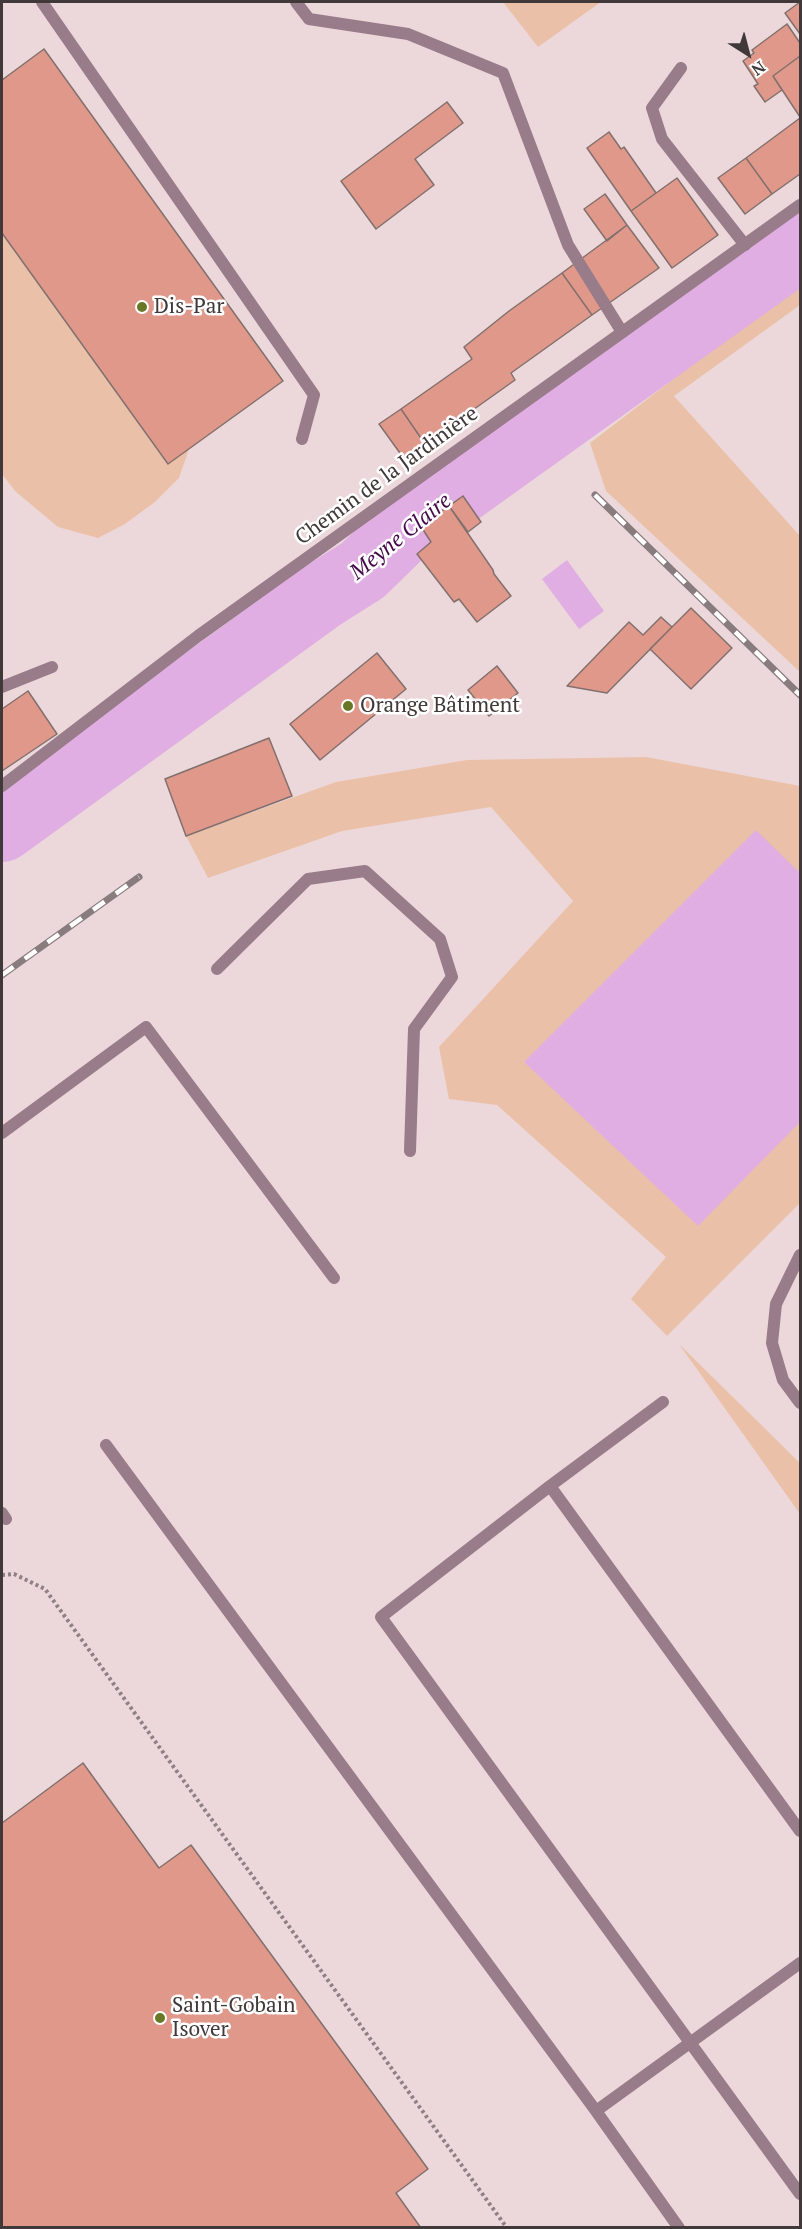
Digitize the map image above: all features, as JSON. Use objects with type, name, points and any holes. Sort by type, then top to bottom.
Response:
[{"type":"street","points":[[42,2],[314,395],[302,439]]},
{"type":"street","points":[[296,2],[309,19],[408,33],[503,73],[568,245],[621,332]]},
{"type":"street","points":[[681,68],[652,108],[662,139],[745,244]]},
{"type":"street","name":"Chemin de la Jardinière","points":[[2,786],[198,636],[801,205]]},
{"type":"street","points":[[2,687],[52,667]]},
{"type":"street","points":[[217,969],[308,879],[353,872],[365,871],[440,939],[452,977],[414,1029],[410,1151]]},
{"type":"street","points":[[2,1133],[146,1027],[334,1278]]},
{"type":"street","points":[[801,1255],[776,1304],[772,1343],[783,1380],[801,1403]]},
{"type":"street","points":[[663,1402],[381,1617],[801,2194]]},
{"type":"street","points":[[106,1445],[596,2111],[679,2228]]},
{"type":"street","points":[[550,1486],[801,1831]]},
{"type":"street","points":[[596,2111],[801,1963]]},
{"type":"path","points":[[2,1575],[14,1574],[45,1589],[507,2228]]},
{"type":"shaded area","points":[[503,2],[601,2],[538,47]]},
{"type":"shaded area","points":[[2,233],[167,464],[189,449],[179,478],[155,502],[125,524],[98,538],[58,527],[15,491],[2,474]]},
{"type":"shaded area","points":[[800,282],[800,305],[674,396],[800,536],[800,672],[606,491],[590,443]]},
{"type":"shaded area","points":[[567,560],[604,611],[579,629],[542,579]]},
{"type":"shaded area","points":[[646,757],[800,786],[800,1203],[667,1336],[631,1299],[666,1257],[497,1105],[449,1099],[439,1047],[573,901],[491,807],[342,831],[208,878],[186,836],[336,782],[467,760]]},
{"type":"shaded area","points":[[756,830],[800,873],[800,1122],[698,1226],[524,1062]]},
{"type":"shaded area","points":[[679,1344],[800,1463],[800,1514]]},
{"type":"building","points":[[800,2],[800,34],[785,13]]},
{"type":"building","points":[[787,24],[800,43],[800,56],[773,76],[782,90],[765,102],[754,86],[758,84],[743,61],[754,53],[752,50]]},
{"type":"building","name":"Dis-Par","points":[[44,49],[283,381],[168,464],[2,233],[2,80]]},
{"type":"building","points":[[800,56],[800,117],[773,76]]},
{"type":"building","points":[[447,102],[463,123],[415,159],[434,185],[376,229],[341,181]]},
{"type":"building","points":[[800,118],[800,174],[772,194],[746,158]]},
{"type":"building","points":[[609,132],[621,149],[624,147],[656,193],[631,211],[587,148]]},
{"type":"building","points":[[746,158],[772,194],[745,214],[718,178]]},
{"type":"building","points":[[677,178],[718,235],[672,268],[631,211]]},
{"type":"building","points":[[605,194],[627,225],[607,241],[584,209]]},
{"type":"building","points":[[627,225],[659,268],[592,315],[562,273]]},
{"type":"building","points":[[562,273],[592,315],[511,373],[515,380],[425,444],[401,409],[472,359],[464,347]]},
{"type":"building","points":[[401,409],[425,444],[405,460],[379,424]]},
{"type":"building","points":[[463,496],[481,522],[468,532],[449,506]]},
{"type":"building","points":[[449,506],[511,596],[477,622],[459,599],[454,602],[417,554],[431,542],[420,525]]},
{"type":"building","points":[[691,608],[732,648],[691,689],[650,649]]},
{"type":"building","points":[[661,617],[672,627],[607,693],[567,686],[629,622],[643,635]]},
{"type":"building","name":"Orange Bâtiment","points":[[377,653],[406,689],[320,760],[290,724]]},
{"type":"building","points":[[497,666],[518,693],[489,716],[468,690]]},
{"type":"building","points":[[28,691],[57,734],[2,771],[2,709]]},
{"type":"building","points":[[269,738],[292,796],[186,836],[165,779]]},
{"type":"building","name":"Saint-Gobain Isover","points":[[83,1763],[159,1868],[191,1845],[428,2169],[396,2193],[421,2228],[2,2228],[2,1823]]},
{"type":"waterway","name":"Meyne Claire","points":[[2,828],[322,596],[363,570],[403,531],[800,247]]},
{"type":"railway","points":[[595,495],[800,695]]},
{"type":"railway","points":[[2,975],[139,877]]},
{"type":"place","name":"Dis-Par","points":[[142,307]]},
{"type":"place","name":"Orange Bâtiment","points":[[348,706]]},
{"type":"place","name":"Saint-Gobain Isover","points":[[160,2018]]}]
